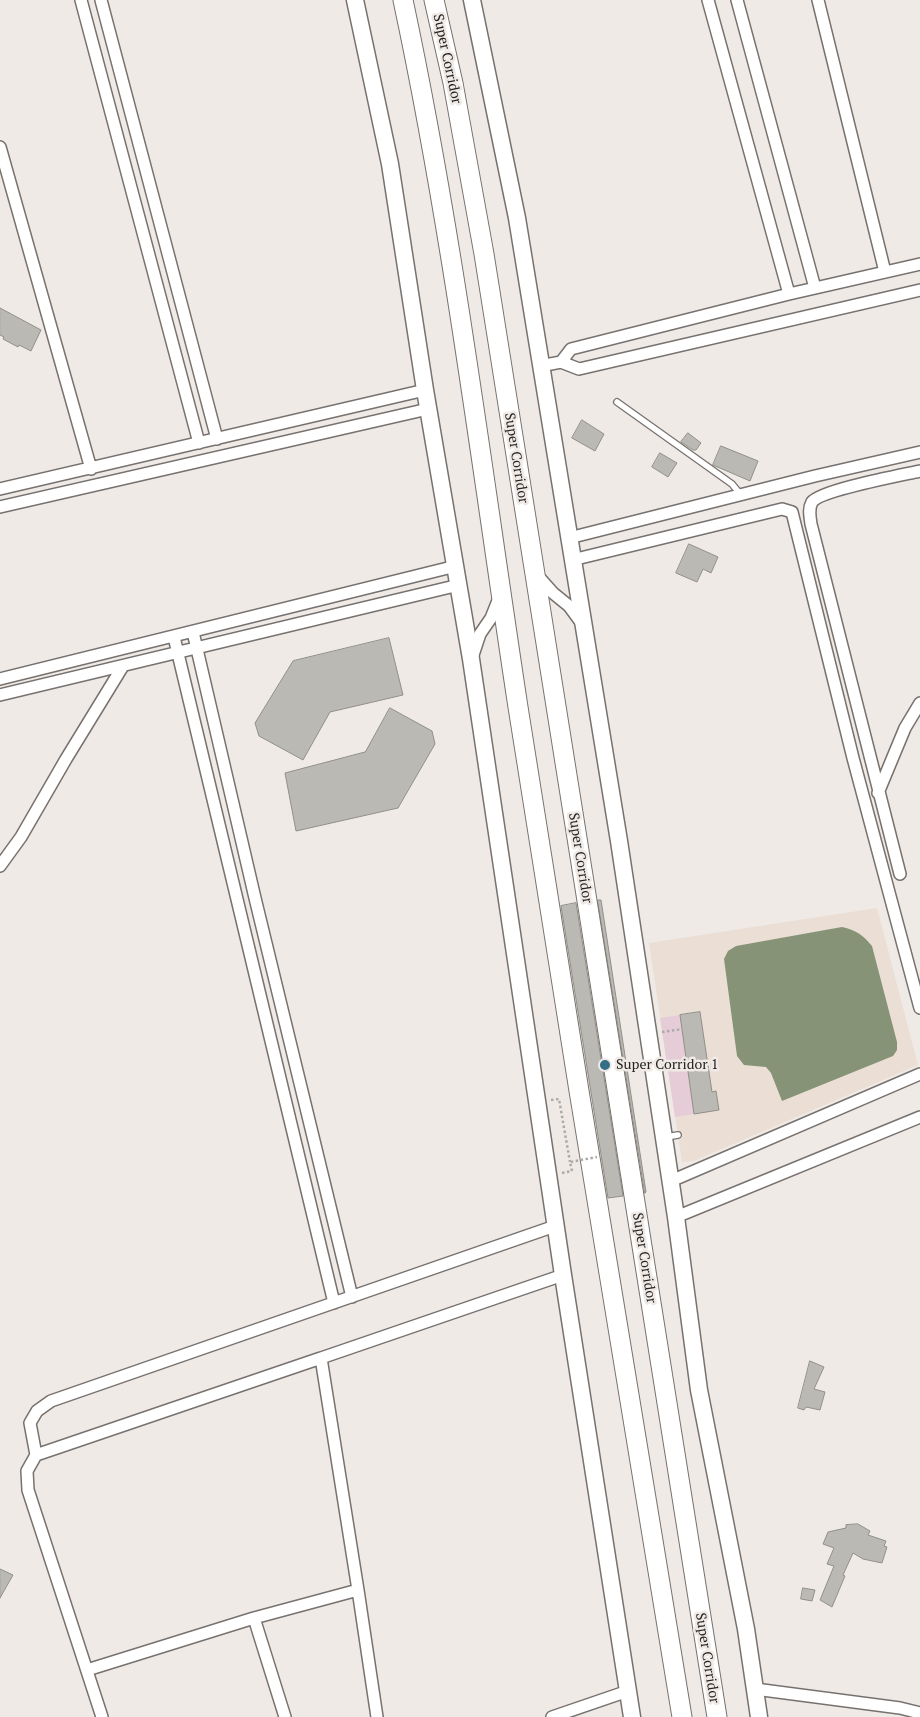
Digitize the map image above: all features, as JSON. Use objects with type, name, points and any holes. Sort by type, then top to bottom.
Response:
[{"type":"main road","points":[[403,0],[422,90],[452,259],[500,594],[682,1717]]},
{"type":"main road","name":"Super Corridor","points":[[434,0],[453,83],[484,254],[717,1717]]},
{"type":"street","points":[[81,0],[199,443]]},
{"type":"street","points":[[101,0],[217,439]]},
{"type":"street","points":[[355,0],[390,164],[428,409],[456,566],[632,1717]]},
{"type":"street","points":[[472,0],[517,218],[649,1034],[671,1136],[671,1181],[699,1390],[744,1620],[759,1717]]},
{"type":"street","points":[[708,0],[789,294]]},
{"type":"street","points":[[737,0],[815,288]]},
{"type":"street","points":[[818,0],[885,272]]},
{"type":"street","points":[[0,147],[91,468]]},
{"type":"street","points":[[560,362],[571,349],[789,294],[920,264]]},
{"type":"street","points":[[540,366],[560,362],[579,369],[920,290]]},
{"type":"street","points":[[0,489],[425,390]]},
{"type":"street","points":[[0,507],[428,409]]},
{"type":"street","points":[[569,538],[741,494],[920,452]]},
{"type":"street","points":[[900,874],[878,793],[811,524],[809,509],[813,500],[829,492],[920,470]]},
{"type":"street","points":[[572,560],[782,510],[792,512],[853,758],[920,1008]]},
{"type":"street","points":[[0,679],[456,566]]},
{"type":"street","points":[[535,573],[553,593],[569,606],[583,625]]},
{"type":"street","points":[[0,694],[459,585]]},
{"type":"street","points":[[471,659],[480,634],[491,618],[500,594]]},
{"type":"street","points":[[193,632],[352,1297]]},
{"type":"street","points":[[174,637],[334,1304]]},
{"type":"street","points":[[0,866],[21,837],[123,666]]},
{"type":"street","points":[[878,793],[905,728],[920,703]]},
{"type":"street","points":[[671,1181],[920,1074]]},
{"type":"street","points":[[676,1218],[920,1116]]},
{"type":"street","points":[[36,1456],[30,1423],[37,1410],[51,1401],[556,1226]]},
{"type":"street","points":[[102,1717],[28,1490],[27,1470],[36,1456],[563,1275]]},
{"type":"street","points":[[321,1358],[377,1717]]},
{"type":"street","points":[[87,1670],[254,1618],[358,1590]]},
{"type":"street","points":[[254,1618],[285,1717]]},
{"type":"street","points":[[755,1689],[900,1708],[920,1713]]},
{"type":"street","points":[[552,1717],[628,1691]]},
{"type":"lane","points":[[617,402],[732,484],[741,494]]},
{"type":"path","points":[[649,1034],[682,1029]]},
{"type":"path","points":[[559,1099],[572,1171]]},
{"type":"path","points":[[570,1162],[597,1157]]},
{"type":"shaded area","points":[[877,908],[918,1065],[694,1161],[682,1162],[649,943]]},
{"type":"shaded area","points":[[842,927],[859,934],[872,946],[897,1042],[897,1050],[893,1056],[782,1101],[771,1073],[766,1067],[744,1065],[737,1056],[724,959],[728,951],[736,946]]},
{"type":"shaded area","points":[[680,1015],[694,1114],[675,1117],[660,1018]]},
{"type":"building","points":[[0,308],[41,330],[31,351],[19,345],[18,347],[3,339],[4,337],[0,335]]},
{"type":"building","points":[[582,420],[604,434],[595,451],[572,438]]},
{"type":"building","points":[[688,433],[701,443],[696,450],[681,442]]},
{"type":"building","points":[[721,446],[758,461],[750,481],[713,465]]},
{"type":"building","points":[[660,453],[677,463],[668,477],[652,467]]},
{"type":"building","points":[[689,544],[718,557],[711,573],[703,569],[697,582],[676,573]]},
{"type":"building","points":[[389,638],[403,695],[330,712],[303,760],[259,736],[255,723],[293,661]]},
{"type":"building","points":[[390,708],[432,731],[435,744],[398,808],[296,831],[285,773],[365,752]]},
{"type":"building","points":[[598,900],[601,900],[645,1193]]},
{"type":"building","points":[[576,903],[623,1196],[608,1198],[561,906]]},
{"type":"building","points":[[700,1012],[712,1092],[716,1091],[719,1110],[694,1114],[680,1015]]},
{"type":"building","points":[[810,1361],[824,1367],[814,1389],[825,1392],[820,1410],[806,1407],[804,1410],[798,1408]]},
{"type":"building","points":[[858,1524],[870,1531],[868,1535],[886,1541],[884,1546],[887,1547],[882,1563],[863,1559],[853,1553],[832,1607],[820,1600],[834,1566],[827,1564],[834,1548],[823,1544],[828,1532],[846,1528],[846,1525]]},
{"type":"building","points":[[0,1569],[13,1575],[0,1598]]},
{"type":"building","points":[[803,1588],[815,1590],[812,1601],[801,1599]]},
{"type":"place","name":"Super Corridor 1","points":[[605,1065]]}]
